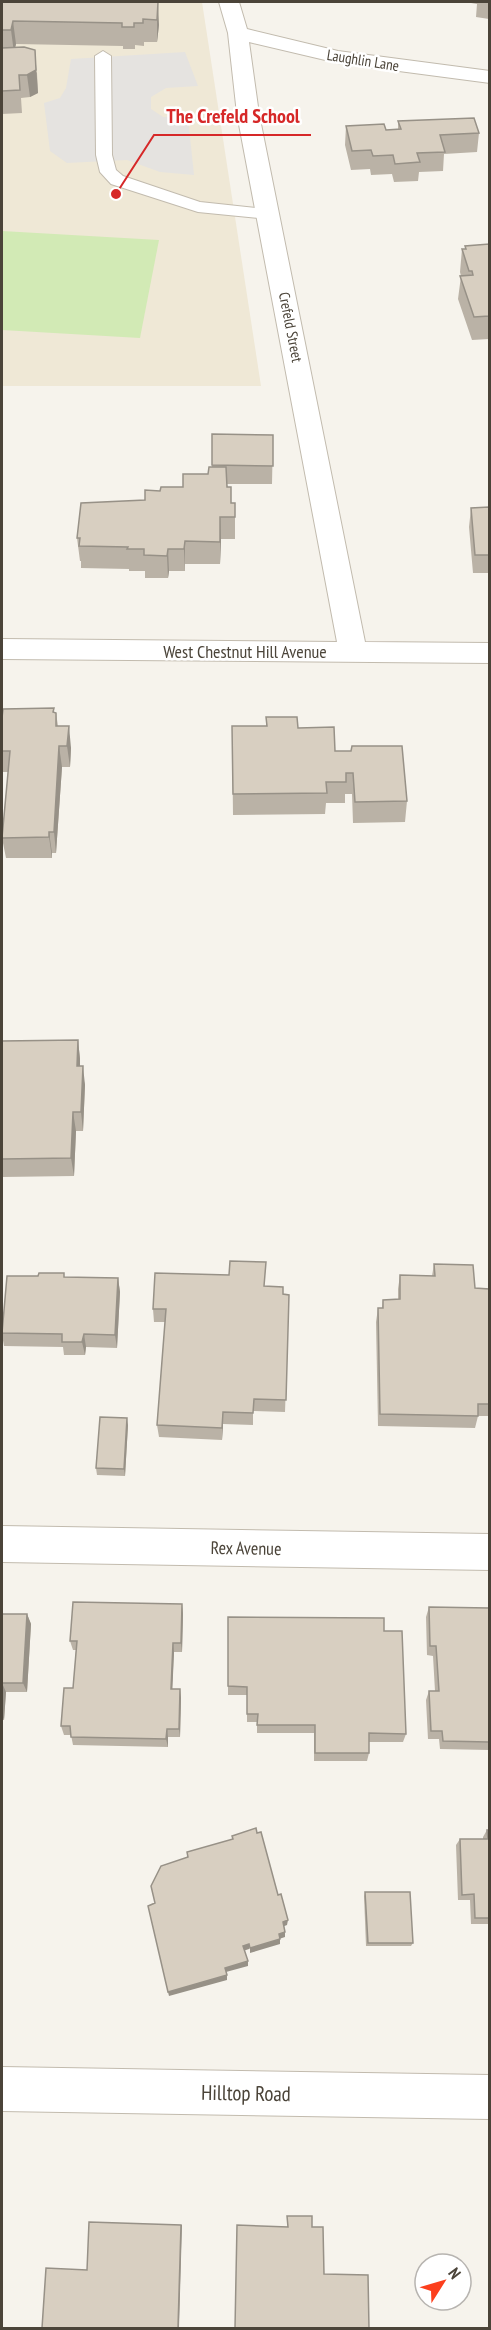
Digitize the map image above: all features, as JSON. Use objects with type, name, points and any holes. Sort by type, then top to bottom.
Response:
[{"type":"street","name":"Crefeld Street","points":[[229,2],[238,33],[244,94],[353,652]]},
{"type":"street","name":"Laughlin Lane","points":[[238,33],[338,57],[489,77]]},
{"type":"street","name":"West Chestnut Hill Avenue","points":[[2,649],[489,653]]},
{"type":"street","name":"Rex Avenue","points":[[2,1544],[489,1552]]},
{"type":"street","name":"Hilltop Road","points":[[2,2089],[489,2097]]},
{"type":"lane","points":[[103,56],[105,155],[108,172],[117,180],[198,207],[268,214]]},
{"type":"shaded area","points":[[2,2],[202,2],[261,386],[2,386]]},
{"type":"shaded area","points":[[185,52],[198,86],[166,88],[151,97],[151,109],[163,117],[188,118],[194,175],[160,172],[127,160],[67,163],[50,151],[44,103],[60,98],[66,88],[71,59]]},
{"type":"green space","points":[[2,231],[159,240],[140,338],[2,330]]},
{"type":"building","points":[[2,2],[158,2],[157,20],[143,19],[143,23],[134,23],[134,27],[122,27],[122,23],[13,21],[11,30],[2,30]]},
{"type":"building","points":[[24,47],[35,50],[36,70],[27,75],[19,75],[20,90],[2,91],[2,48]]},
{"type":"building","points":[[474,118],[479,133],[440,135],[445,152],[417,153],[420,162],[395,164],[393,155],[373,156],[371,150],[352,151],[346,126],[384,124],[386,130],[401,129],[398,121]]},
{"type":"building","points":[[489,244],[489,316],[474,317],[460,276],[473,275],[472,271],[469,271],[462,249],[466,249],[465,246]]},
{"type":"building","points":[[212,434],[273,435],[273,466],[212,465]]},
{"type":"building","points":[[209,467],[226,467],[227,487],[231,487],[231,503],[235,503],[235,517],[220,517],[220,542],[185,541],[184,549],[168,549],[167,556],[144,555],[144,549],[127,549],[128,547],[79,546],[80,538],[77,538],[81,503],[145,500],[145,490],[160,491],[161,487],[183,487],[183,474],[208,474]]},
{"type":"building","points":[[489,507],[489,555],[475,555],[471,508]]},
{"type":"building","points":[[54,708],[56,726],[69,726],[67,746],[59,746],[54,832],[49,832],[49,837],[2,838],[10,751],[2,751],[3,709]]},
{"type":"building","points":[[266,717],[297,717],[298,728],[334,727],[335,751],[351,751],[352,746],[402,746],[407,801],[355,802],[353,773],[346,773],[346,782],[326,782],[327,793],[233,794],[232,726],[267,726]]},
{"type":"building","points":[[78,1040],[77,1066],[83,1066],[81,1112],[73,1112],[71,1158],[2,1159],[2,1041]]},
{"type":"building","points":[[230,1261],[266,1262],[264,1286],[283,1287],[283,1294],[289,1295],[286,1400],[254,1399],[253,1413],[223,1412],[222,1428],[157,1425],[166,1309],[153,1309],[155,1273],[229,1275]]},
{"type":"building","points":[[434,1264],[473,1265],[475,1288],[489,1289],[489,1404],[478,1404],[478,1416],[380,1414],[378,1308],[383,1308],[383,1300],[400,1299],[400,1275],[435,1276]]},
{"type":"building","points":[[39,1273],[64,1273],[64,1277],[118,1278],[115,1335],[84,1334],[82,1342],[62,1342],[62,1334],[2,1333],[7,1276],[38,1276]]},
{"type":"building","points":[[100,1417],[127,1418],[124,1469],[96,1468]]},
{"type":"building","points":[[73,1602],[182,1604],[181,1643],[173,1643],[171,1689],[180,1689],[179,1729],[167,1729],[166,1739],[71,1737],[70,1726],[61,1726],[64,1688],[73,1688],[77,1641],[70,1641]]},
{"type":"building","points":[[429,1607],[489,1608],[489,1742],[443,1741],[442,1731],[431,1731],[429,1691],[439,1691],[436,1646],[430,1646]]},
{"type":"building","points":[[2,1614],[27,1614],[23,1683],[2,1683]]},
{"type":"building","points":[[228,1617],[384,1618],[384,1631],[402,1631],[406,1734],[369,1733],[369,1753],[315,1753],[315,1725],[257,1725],[258,1714],[247,1714],[247,1687],[228,1686]]},
{"type":"building","points":[[256,1828],[257,1833],[261,1832],[278,1895],[281,1894],[288,1920],[283,1922],[285,1932],[279,1934],[280,1939],[250,1948],[249,1944],[243,1946],[248,1961],[225,1968],[227,1975],[168,1992],[148,1906],[155,1903],[151,1886],[161,1866],[188,1857],[187,1852],[233,1839],[232,1836]]},
{"type":"building","points":[[487,1830],[489,1830],[489,1918],[475,1918],[474,1894],[462,1895],[460,1839],[488,1839]]},
{"type":"building","points":[[365,1892],[410,1892],[413,1943],[368,1943]]},
{"type":"building","points":[[287,2216],[312,2216],[312,2227],[323,2227],[324,2274],[368,2275],[369,2328],[235,2328],[237,2225],[288,2227]]},
{"type":"building","points":[[89,2222],[181,2225],[178,2328],[42,2328],[46,2268],[87,2270]]},
{"type":"place","name":"The Crefeld School","points":[[116,194]]}]
